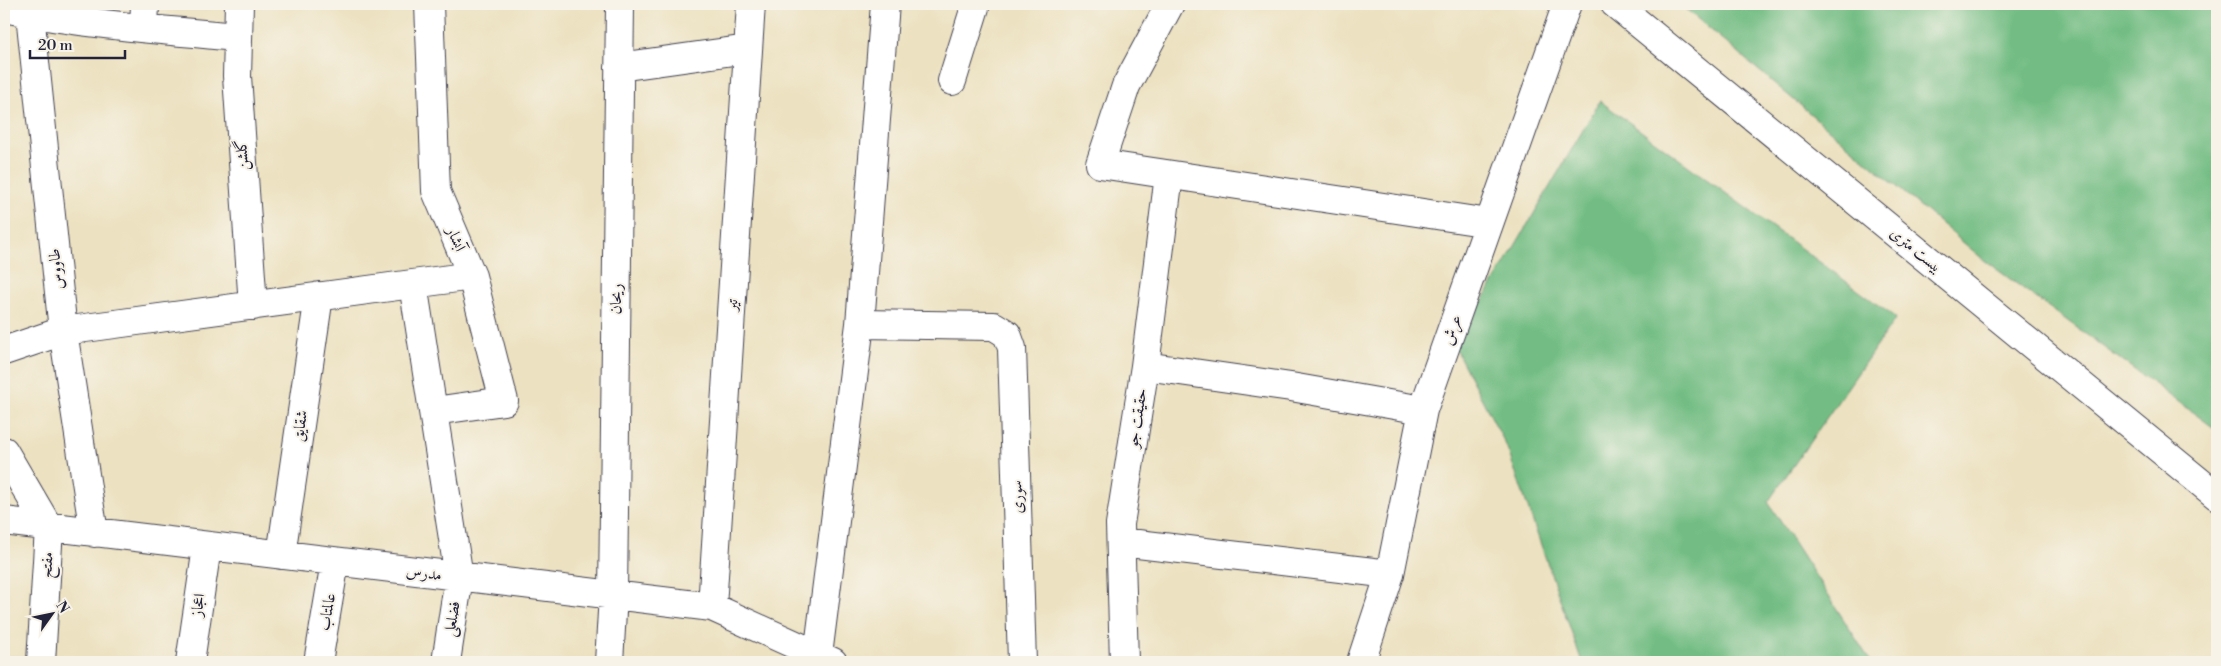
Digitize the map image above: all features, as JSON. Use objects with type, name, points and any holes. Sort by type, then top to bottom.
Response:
[{"type":"street","name":"گلشن","points":[[238,4],[236,76],[253,306]]},
{"type":"street","name":"آبشار","points":[[429,4],[436,191],[472,276],[504,401],[434,411]]},
{"type":"street","name":"ریحان","points":[[609,662],[613,595],[620,4]]},
{"type":"street","name":"تیر","points":[[712,607],[751,4]]},
{"type":"street","points":[[825,659],[860,324],[885,4]]},
{"type":"street","points":[[952,81],[976,4]]},
{"type":"street","points":[[1170,4],[1126,86],[1100,164],[1489,223]]},
{"type":"street","name":"عرش","points":[[1361,662],[1390,574],[1424,410],[1567,4]]},
{"type":"street","name":"بیست متری","points":[[1615,4],[2217,496]]},
{"type":"street","points":[[21,8],[144,16],[238,37]]},
{"type":"street","name":"طاووس","points":[[21,8],[63,331],[94,533]]},
{"type":"street","points":[[619,67],[748,49]]},
{"type":"street","name":"حقیقت جو","points":[[1124,662],[1120,524],[1145,366],[1169,174]]},
{"type":"street","points":[[4,351],[63,331],[472,276]]},
{"type":"street","name":"فضلعلی","points":[[413,284],[459,577],[446,662]]},
{"type":"street","name":"شقایق","points":[[281,556],[319,296]]},
{"type":"street","name":"سوری","points":[[860,324],[994,326],[1007,334],[1012,348],[1022,662]]},
{"type":"street","points":[[1145,366],[1291,387],[1424,410]]},
{"type":"street","points":[[4,451],[49,528]]},
{"type":"street","name":"مدرس","points":[[4,521],[49,528],[712,607],[825,659]]},
{"type":"street","name":"مفتح","points":[[41,662],[49,528]]},
{"type":"street","points":[[1121,542],[1390,574]]},
{"type":"street","name":"اعجاز","points":[[190,662],[207,547]]},
{"type":"street","name":"عالمتاب","points":[[318,662],[335,562]]},
{"type":"green space","points":[[1680,4],[2217,4],[2217,430],[1984,260]]},
{"type":"green space","points":[[1600,101],[1896,318],[1768,502],[1871,662],[1582,662],[1506,445],[1455,348]]}]
